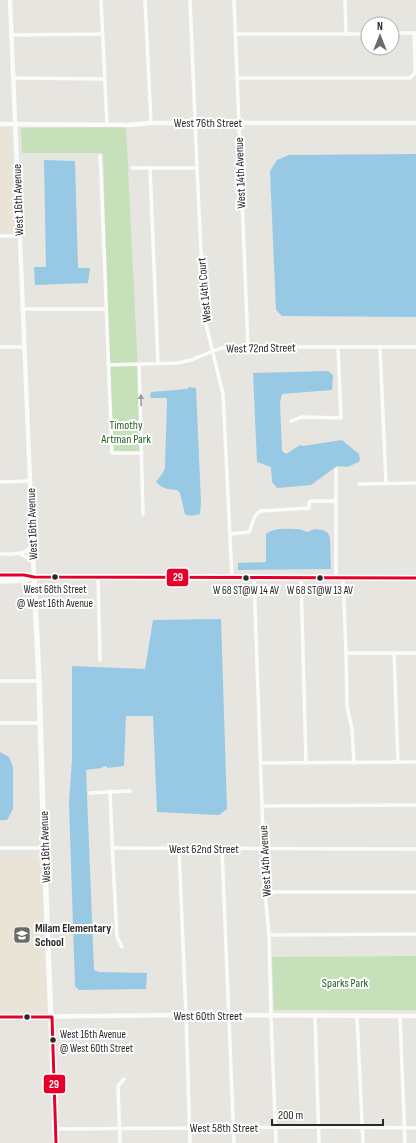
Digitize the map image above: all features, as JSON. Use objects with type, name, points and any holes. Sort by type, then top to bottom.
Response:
[{"type":"main road","points":[[0,575],[24,575],[34,577],[416,578]]},
{"type":"main road","points":[[0,581],[25,580],[34,577]]},
{"type":"main road","name":"West 16th Avenue","points":[[34,577],[56,1143]]},
{"type":"street","name":"West 16th Avenue","points":[[10,0],[34,577]]},
{"type":"street","points":[[101,0],[107,125]]},
{"type":"street","points":[[145,0],[151,123]]},
{"type":"street","name":"West 14th Court","points":[[190,0],[204,316],[223,394],[232,578]]},
{"type":"street","name":"West 14th Avenue","points":[[234,0],[248,347]]},
{"type":"street","points":[[345,0],[346,34]]},
{"type":"street","points":[[237,78],[410,78],[414,73],[415,33],[400,34]]},
{"type":"street","points":[[11,36],[102,34]]},
{"type":"street","points":[[235,34],[360,34]]},
{"type":"street","points":[[14,78],[105,78]]},
{"type":"street","name":"West 76th Street","points":[[0,124],[107,125],[151,123],[416,123]]},
{"type":"street","points":[[100,156],[112,454],[142,453]]},
{"type":"street","points":[[132,168],[197,168]]},
{"type":"street","points":[[150,168],[158,363]]},
{"type":"street","points":[[0,236],[20,236]]},
{"type":"street","points":[[22,309],[106,309]]},
{"type":"street","points":[[0,347],[24,347]]},
{"type":"street","points":[[291,421],[302,417],[341,418],[338,347]]},
{"type":"street","points":[[380,347],[386,484]]},
{"type":"street","name":"West 72nd Street","points":[[108,365],[177,363],[191,360],[221,348],[416,347]]},
{"type":"street","points":[[139,364],[143,514]]},
{"type":"street","points":[[336,470],[336,578]]},
{"type":"street","points":[[0,482],[30,481]]},
{"type":"street","points":[[360,484],[416,484]]},
{"type":"street","points":[[230,534],[249,532],[255,515],[261,511],[309,508],[309,503],[311,501],[335,501]]},
{"type":"street","points":[[0,554],[20,554],[27,551],[32,546]]},
{"type":"street","points":[[20,554],[33,561]]},
{"type":"street","points":[[98,577],[100,660]]},
{"type":"street","name":"West 14th Avenue","points":[[254,578],[260,763],[269,935],[270,1016],[276,1143]]},
{"type":"street","points":[[301,578],[306,763]]},
{"type":"street","points":[[343,578],[347,706],[352,729],[354,763]]},
{"type":"street","points":[[394,653],[398,762]]},
{"type":"street","points":[[346,654],[416,653]]},
{"type":"street","points":[[0,681],[39,681]]},
{"type":"street","points":[[0,723],[40,723]]},
{"type":"street","points":[[260,763],[416,762]]},
{"type":"street","points":[[90,793],[130,790]]},
{"type":"street","points":[[110,791],[117,937],[122,947]]},
{"type":"street","points":[[262,806],[416,805]]},
{"type":"street","points":[[0,848],[44,848]]},
{"type":"street","name":"West 62nd Street","points":[[112,848],[416,849]]},
{"type":"street","points":[[179,849],[190,1143]]},
{"type":"street","points":[[222,849],[234,1143]]},
{"type":"street","points":[[266,892],[416,892]]},
{"type":"street","points":[[269,935],[416,934]]},
{"type":"street","name":"West 60th Street","points":[[0,1017],[186,1015],[416,1016]]},
{"type":"street","points":[[315,1016],[319,1143]]},
{"type":"street","points":[[357,1016],[362,1143]]},
{"type":"street","points":[[400,1016],[405,1143]]},
{"type":"street","points":[[120,1143],[118,1086],[124,1079]]},
{"type":"street","name":"West 58th Street","points":[[56,1129],[318,1127],[416,1128]]},
{"type":"shaded area","points":[[0,130],[6,130],[10,133],[14,228],[11,232],[0,232]]},
{"type":"shaded area","name":"Milam Elementary School","points":[[0,858],[38,858],[41,861],[47,1008],[43,1011],[0,1012]]},
{"type":"green space","name":"Timothy Artman Park","points":[[126,127],[142,452],[112,453],[103,153],[22,153],[21,128]]},
{"type":"green space","name":"Sparks Park","points":[[416,956],[416,1010],[274,1010],[272,957]]},
{"type":"water","points":[[416,154],[416,317],[282,316],[276,310],[270,171],[277,160],[289,155]]},
{"type":"water","points":[[44,160],[75,161],[78,268],[90,268],[88,283],[35,285],[34,267],[46,267]]},
{"type":"water","points":[[328,371],[333,375],[332,390],[282,394],[280,402],[282,451],[286,454],[300,445],[303,446],[342,440],[359,454],[360,460],[359,462],[347,467],[337,466],[311,485],[277,488],[272,482],[271,467],[257,462],[253,373]]},
{"type":"water","points":[[189,387],[196,388],[201,502],[200,514],[190,516],[185,514],[180,493],[177,490],[165,488],[156,482],[165,468],[167,400],[166,398],[150,397],[151,392],[187,389]]},
{"type":"water","points":[[299,529],[307,532],[315,529],[323,530],[328,533],[330,538],[331,569],[238,570],[238,563],[266,562],[266,534],[273,530]]},
{"type":"water","points":[[221,619],[227,809],[219,815],[157,812],[153,716],[126,716],[124,766],[107,768],[107,766],[86,770],[94,970],[99,972],[147,973],[146,989],[79,990],[75,986],[69,803],[72,760],[72,666],[145,669],[153,620]]},
{"type":"water","points":[[0,752],[9,757],[13,767],[13,809],[7,820],[0,820]]},
{"type":"transit line","name":"29","points":[[0,575],[24,575],[34,577],[416,578]]},
{"type":"transit line","name":"29","points":[[0,1017],[52,1017],[56,1143]]},
{"type":"place","name":"West 68th Street @ West 16th Avenue","points":[[55,577]]},
{"type":"place","name":"W 68 ST@W 14 AV","points":[[246,578]]},
{"type":"place","name":"W 68 ST@W 13 AV","points":[[320,578]]},
{"type":"place","name":"Milam Elementary School","points":[[22,935]]},
{"type":"place","name":"West 16th Avenue @ West 60th Street","points":[[53,1040]]}]
